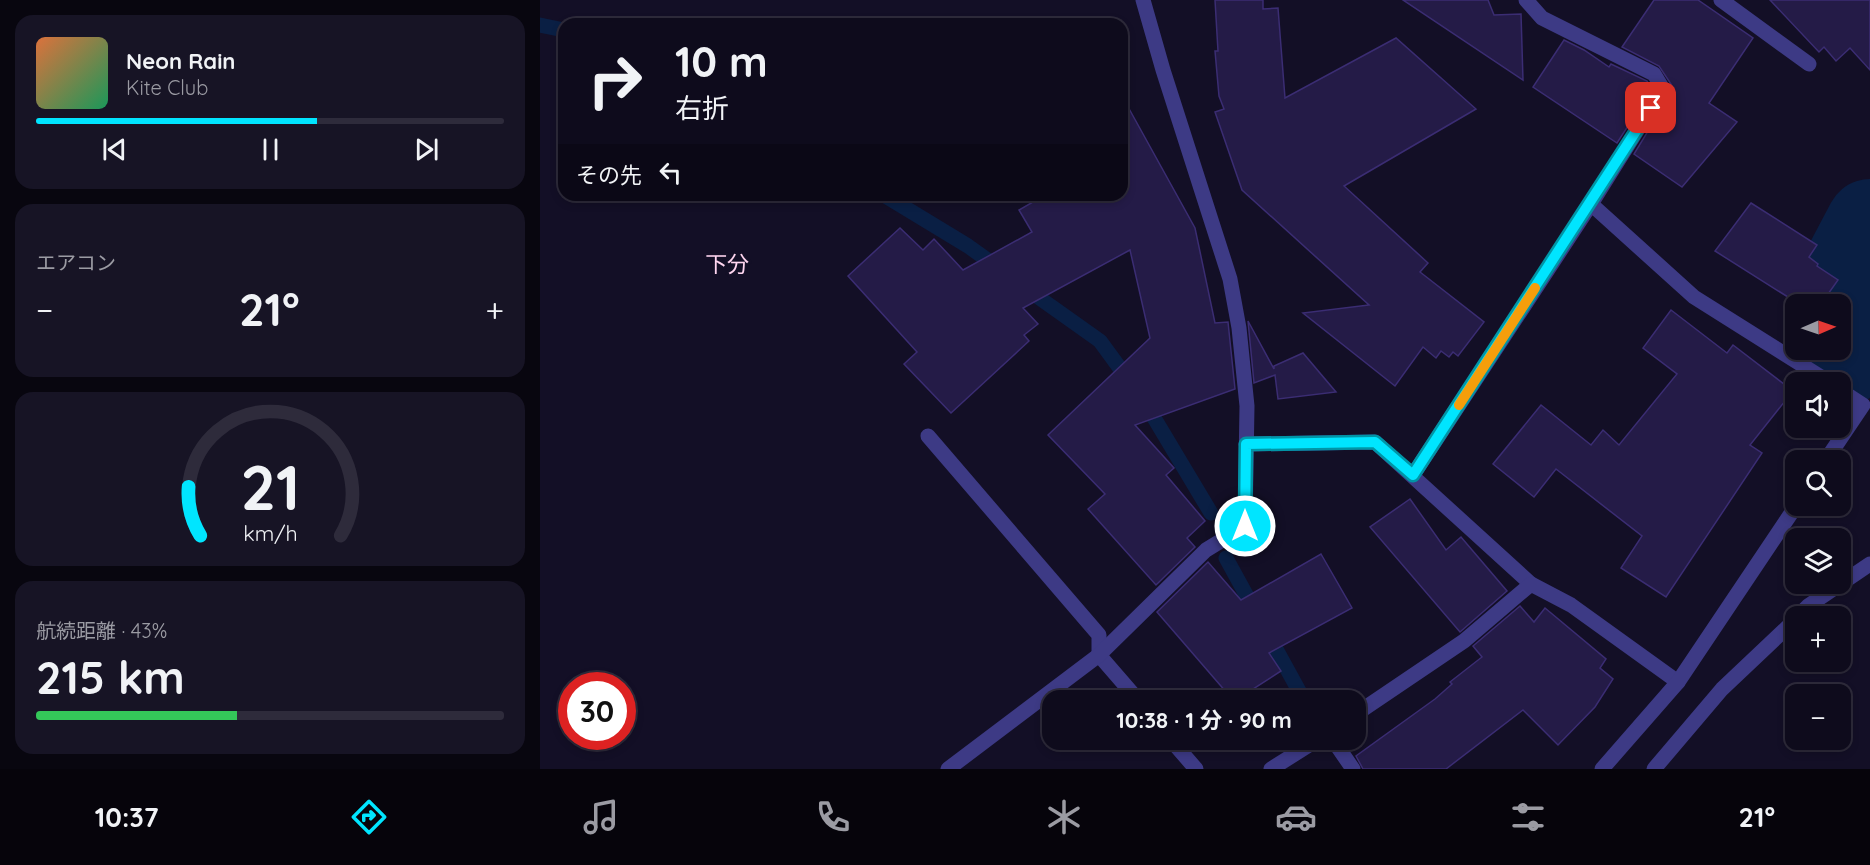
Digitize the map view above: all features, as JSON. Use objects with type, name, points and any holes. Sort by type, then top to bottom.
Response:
[{"type":"street","points":[[948,769],[1099,655],[1206,550],[1245,526],[1247,406],[1239,328],[1230,279],[1143,0]]},
{"type":"street","points":[[1413,475],[1591,204],[1663,89],[1654,74],[1542,18],[1526,0]]},
{"type":"street","points":[[1721,0],[1809,64]]},
{"type":"street","points":[[1591,204],[1694,297],[1813,372]]},
{"type":"street","points":[[1851,397],[1863,405],[1851,423]]},
{"type":"street","points":[[928,436],[1099,635],[1099,655],[1129,690]]},
{"type":"street","points":[[1246,444],[1375,442],[1531,584],[1571,605],[1678,682]]},
{"type":"street","points":[[1608,766],[1678,682],[1789,516]]},
{"type":"street","points":[[1808,606],[1870,564]]},
{"type":"street","points":[[1366,707],[1464,641],[1531,584]]},
{"type":"street","points":[[1654,769],[1722,689],[1785,629]]},
{"type":"street","points":[[1180,750],[1196,769]]},
{"type":"street","points":[[1271,769],[1301,750]]},
{"type":"street","points":[[1340,750],[1353,769]]},
{"type":"building","points":[[1215,0],[1263,0],[1263,9],[1278,8],[1285,98],[1396,38],[1476,109],[1344,186],[1428,263],[1420,272],[1484,322],[1458,356],[1453,352],[1449,357],[1441,351],[1436,358],[1423,347],[1395,386],[1303,313],[1369,305],[1242,190],[1215,112],[1224,109],[1219,96],[1215,51],[1218,51]]},
{"type":"building","points":[[1403,0],[1488,0],[1494,15],[1521,14],[1523,80]]},
{"type":"building","points":[[1654,0],[1698,0],[1753,38],[1709,103],[1737,122],[1682,187],[1634,154],[1673,90],[1659,66],[1622,47]]},
{"type":"building","points":[[1770,0],[1870,0],[1870,70],[1850,48],[1836,61],[1824,47],[1819,52]]},
{"type":"building","points":[[1564,40],[1609,67],[1611,64],[1647,81],[1652,89],[1617,143],[1533,87]]},
{"type":"building","points":[[1128,107],[1195,228],[1215,323],[1228,322],[1235,389],[1135,425],[1174,468],[1166,475],[1205,521],[1187,538],[1195,547],[1156,585],[1088,509],[1105,494],[1048,435],[1150,338],[1130,250],[1023,308],[1038,324],[1024,335],[1029,341],[951,413],[904,364],[917,352],[848,276],[900,228],[923,250],[934,239],[963,270],[1032,232],[1019,210],[1035,201],[1128,201]]},
{"type":"building","points":[[1751,203],[1817,245],[1809,257],[1818,264],[1817,266],[1838,280],[1828,294],[1785,295],[1715,251]]},
{"type":"building","points":[[1671,310],[1727,353],[1733,345],[1785,385],[1785,401],[1750,445],[1762,453],[1666,597],[1621,568],[1642,536],[1556,469],[1534,497],[1493,464],[1541,405],[1591,445],[1603,430],[1619,445],[1677,374],[1643,348]]},
{"type":"building","points":[[1248,321],[1274,369],[1274,366],[1303,353],[1336,392],[1278,399],[1275,375],[1254,383]]},
{"type":"building","points":[[1410,499],[1446,550],[1461,537],[1507,591],[1460,632],[1370,527]]},
{"type":"building","points":[[1321,554],[1352,608],[1269,653],[1281,671],[1252,690],[1224,690],[1157,612],[1208,562],[1241,600]]},
{"type":"building","points":[[1520,606],[1534,622],[1545,608],[1606,659],[1600,668],[1613,679],[1595,707],[1558,745],[1523,710],[1446,769],[1363,769],[1356,756],[1435,699],[1452,684],[1450,682],[1482,657],[1473,646]]},
{"type":"waterway","points":[[540,25],[558,29]]},
{"type":"waterway","points":[[894,201],[968,246],[1000,269]]},
{"type":"waterway","points":[[1843,363],[1848,347],[1851,259],[1870,223]]},
{"type":"waterway","points":[[1024,287],[1100,341],[1130,382]]},
{"type":"waterway","points":[[1144,401],[1211,513]]},
{"type":"waterway","points":[[1226,558],[1299,690]]},
{"type":"slow traffic","points":[[1459,405],[1535,288]]},
{"type":"district","name":"下分","points":[[727,264]]},
{"type":"route","points":[[1245,526],[1246,444],[1375,442],[1413,475],[1591,204],[1651,108]]}]
